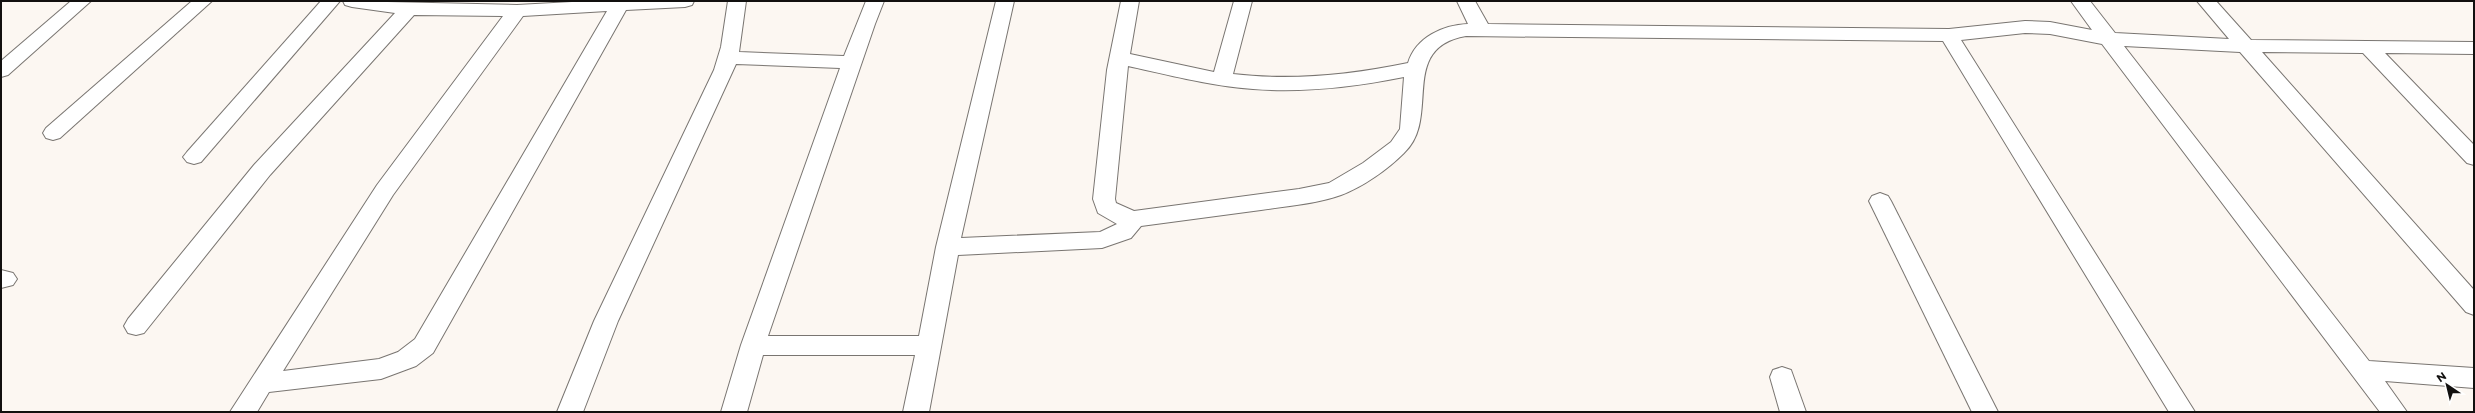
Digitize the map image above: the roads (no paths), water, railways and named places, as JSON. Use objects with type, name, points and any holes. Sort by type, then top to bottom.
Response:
[{"type":"street","points":[[1,70],[82,1]]},
{"type":"street","points":[[53,133],[203,1]]},
{"type":"street","points":[[194,157],[331,1]]},
{"type":"street","points":[[352,1],[409,9],[465,5],[517,11],[620,3],[685,1]]},
{"type":"street","points":[[570,412],[606,321],[728,58],[731,47],[737,1]]},
{"type":"street","points":[[734,412],[754,345],[852,62],[875,1]]},
{"type":"street","points":[[916,412],[947,247],[1005,1]]},
{"type":"street","points":[[1130,1],[1120,58],[1104,199],[1106,207],[1114,213],[1134,219],[1299,196],[1335,189],[1371,168],[1398,147],[1410,129],[1413,79],[1420,56],[1432,42],[1448,33],[1481,30],[1949,35],[2025,27],[2050,28],[2110,39],[2244,46],[2474,48]]},
{"type":"street","points":[[1222,78],[1243,1]]},
{"type":"street","points":[[1466,1],[1481,30]]},
{"type":"street","points":[[2080,1],[2394,412]]},
{"type":"street","points":[[2206,1],[2474,306]]},
{"type":"street","points":[[261,383],[381,369],[407,359],[424,346],[620,3]]},
{"type":"street","points":[[136,326],[262,170],[409,9]]},
{"type":"street","points":[[243,412],[385,190],[517,11]]},
{"type":"street","points":[[1949,35],[2182,412]]},
{"type":"street","points":[[2368,47],[2474,158]]},
{"type":"street","points":[[728,58],[852,62]]},
{"type":"street","points":[[1120,58],[1222,78],[1270,84],[1308,85],[1357,80],[1416,68]]},
{"type":"street","points":[[1880,201],[1985,412]]},
{"type":"street","points":[[947,247],[1102,240],[1122,232],[1134,219]]},
{"type":"street","points":[[754,345],[929,346]]},
{"type":"street","points":[[2362,370],[2474,378]]},
{"type":"street","points":[[1782,377],[1793,412]]}]
